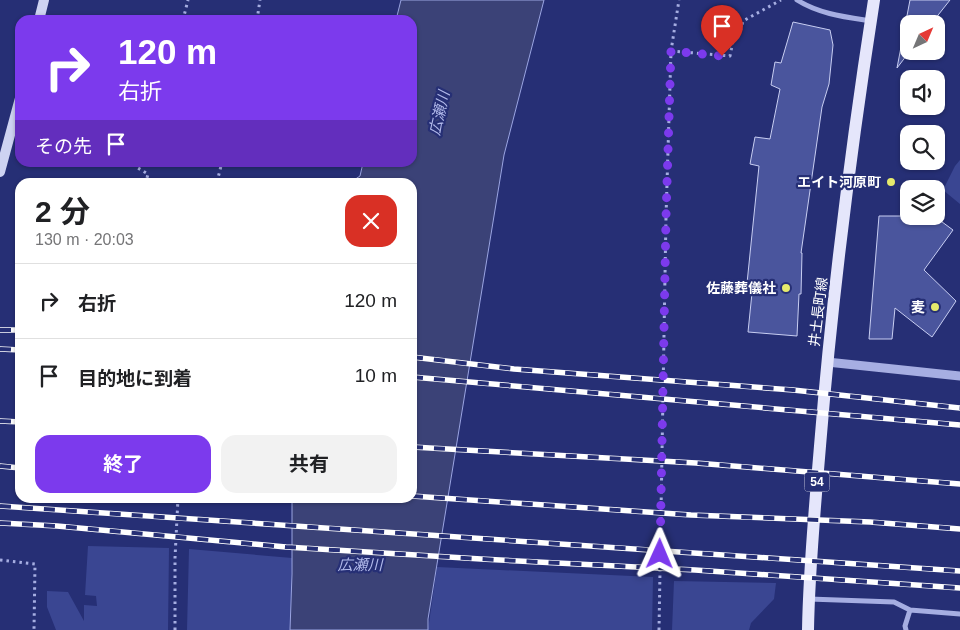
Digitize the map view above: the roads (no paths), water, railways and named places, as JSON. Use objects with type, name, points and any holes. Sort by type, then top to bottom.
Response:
[{"type":"main road","points":[[40,15],[44,0]]},
{"type":"main road","name":"井土長町線","points":[[808,630],[808,599],[827,362],[853,144],[874,0]]},
{"type":"main road","points":[[0,172],[15,116]]},
{"type":"street","points":[[797,0],[810,8],[845,17],[871,21]]},
{"type":"street","points":[[827,362],[960,376]]},
{"type":"street","points":[[808,599],[894,602],[910,610],[960,614]]},
{"type":"street","points":[[906,630],[905,626],[910,610]]},
{"type":"water","name":"広瀬川","points":[[401,0],[544,0],[504,155],[428,619],[428,630],[290,630],[292,503],[417,503],[417,178],[357,178],[360,176],[362,167],[417,167],[417,15],[397,15]]},
{"type":"railway","points":[[0,330],[15,330]]},
{"type":"railway","points":[[0,349],[15,350]]},
{"type":"railway","points":[[417,358],[514,369],[793,390],[960,408]]},
{"type":"railway","points":[[417,377],[960,425]]},
{"type":"railway","points":[[0,421],[15,422]]},
{"type":"railway","points":[[417,447],[696,463],[960,484]]},
{"type":"railway","points":[[0,466],[15,468]]},
{"type":"railway","points":[[417,496],[691,515],[870,522],[960,529]]},
{"type":"railway","points":[[0,506],[960,571]]},
{"type":"railway","points":[[0,523],[57,526],[286,547],[695,570],[960,588]]},
{"type":"place","name":"エイト河原町","points":[[891,182]]},
{"type":"place","name":"佐藤葬儀社","points":[[786,288]]},
{"type":"place","name":"麦","points":[[935,307]]}]
